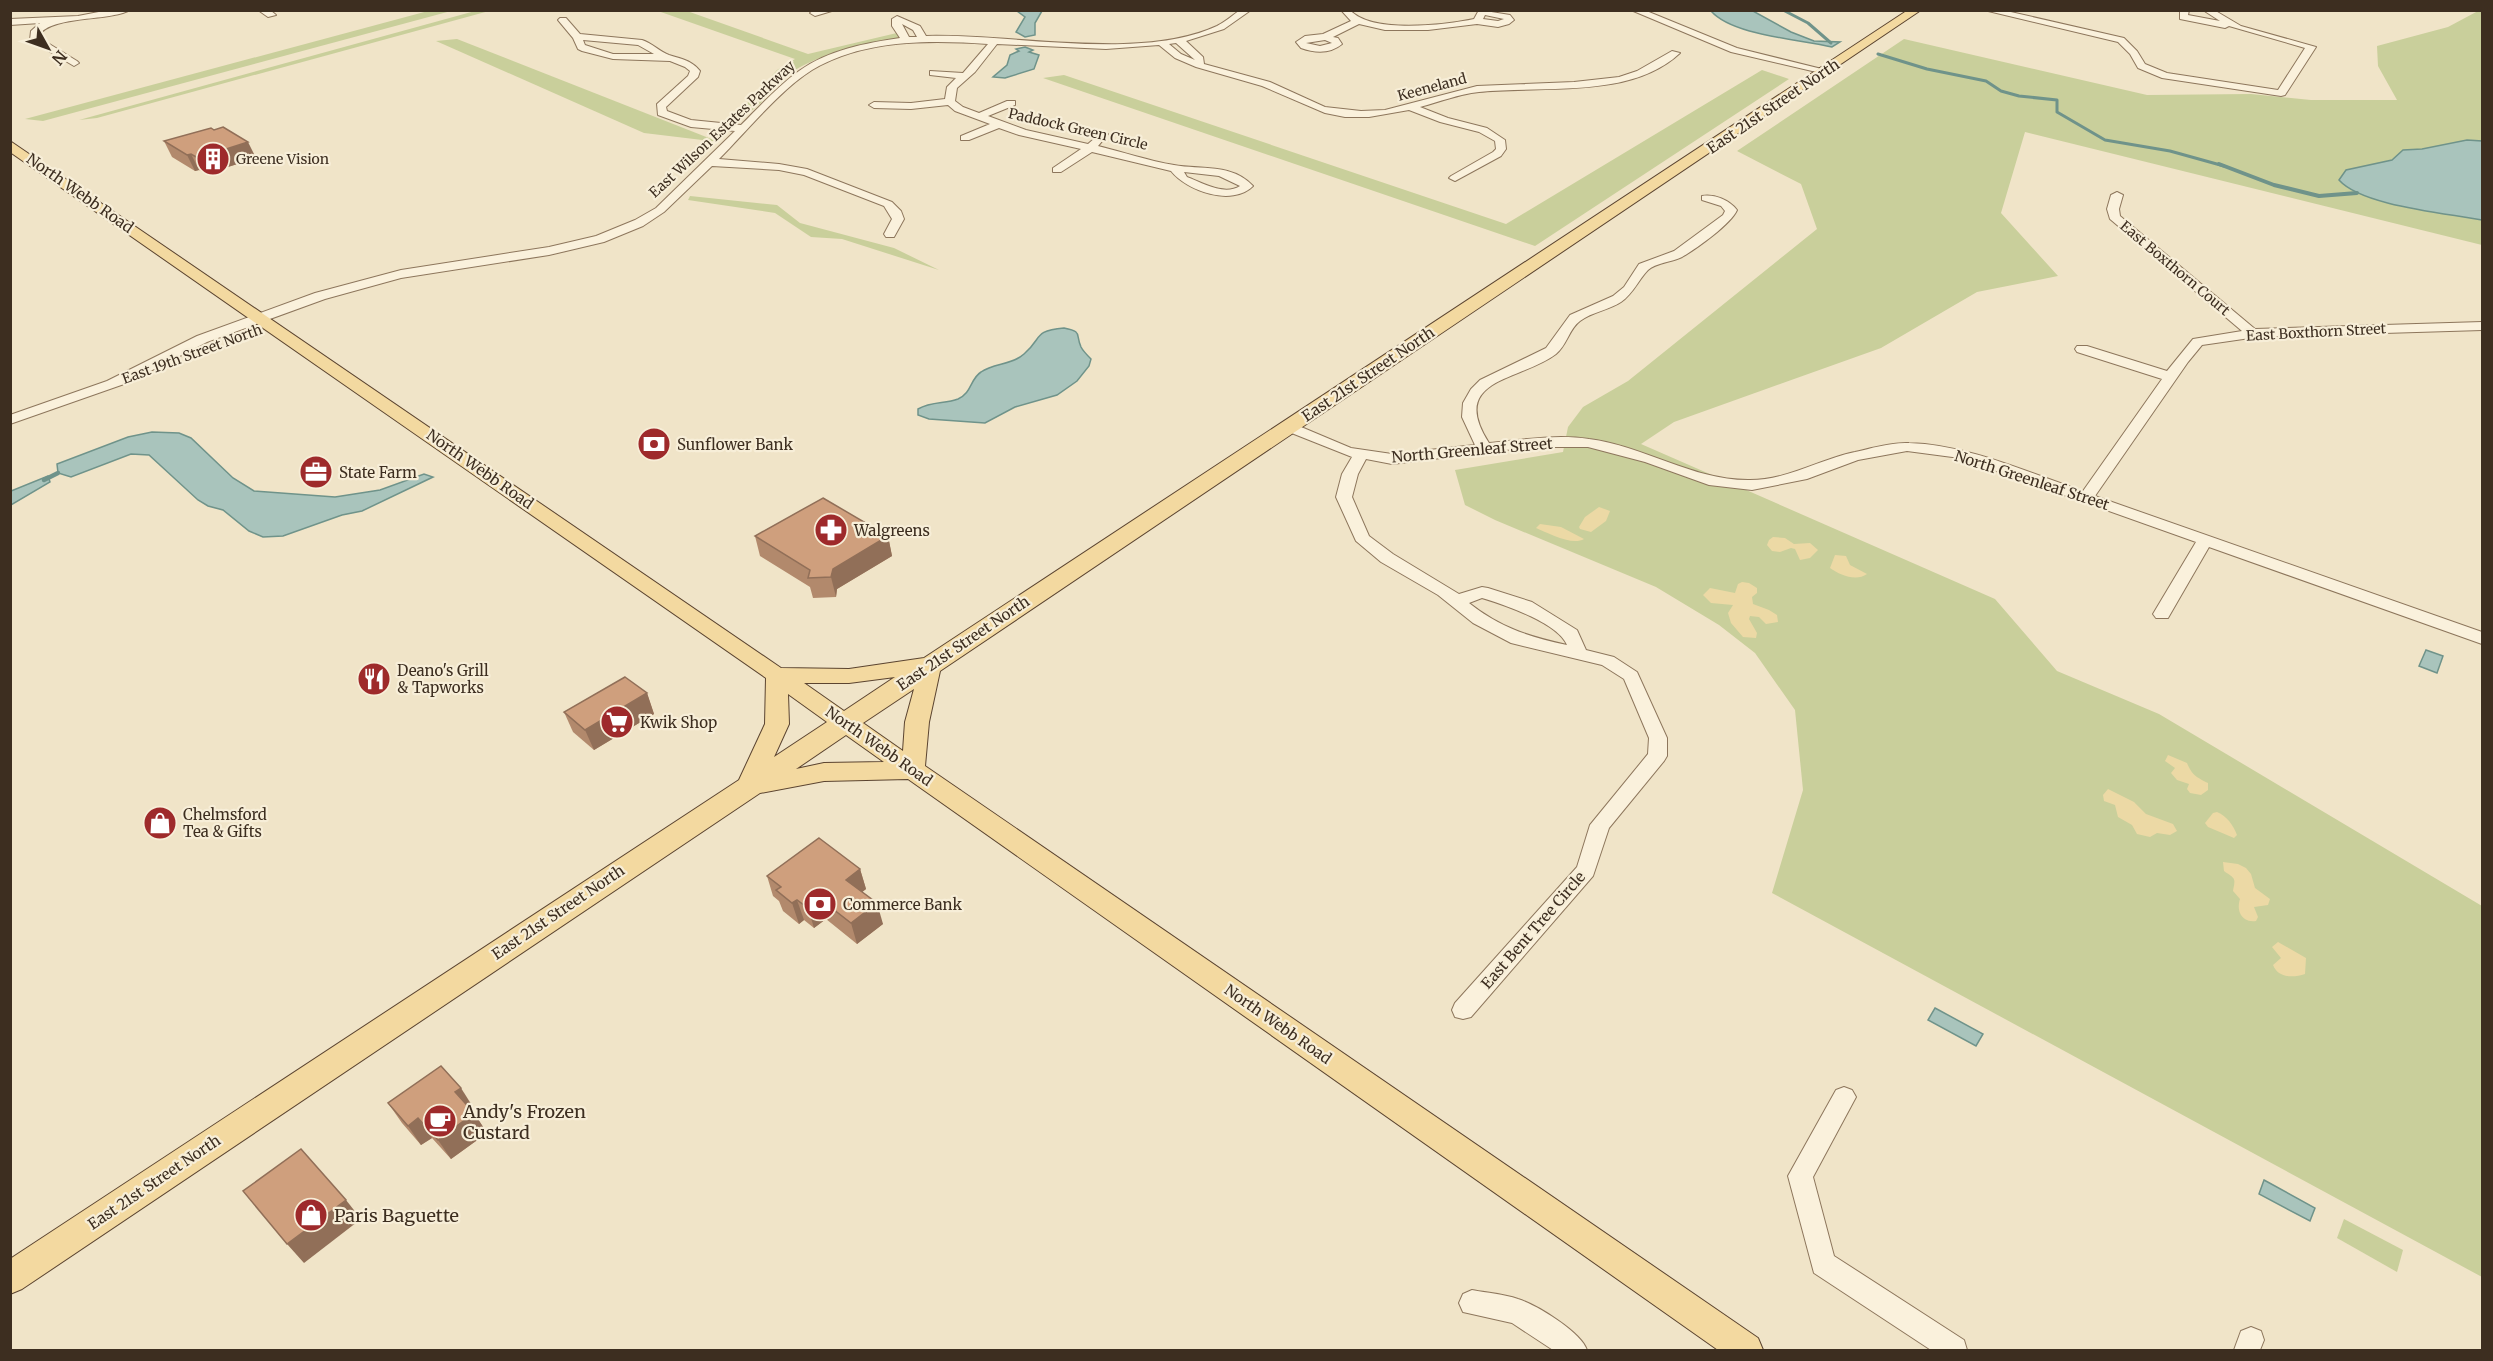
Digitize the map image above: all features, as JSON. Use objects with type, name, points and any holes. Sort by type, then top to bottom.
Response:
[{"type":"main road","name":"East 21st Street North","points":[[10,1278],[1916,10]]},
{"type":"main road","name":"North Webb Road","points":[[10,145],[777,675],[1746,1350]]},
{"type":"main road","points":[[931,664],[916,722],[913,770],[824,772],[748,786],[777,724],[777,675],[849,676],[931,664]]},
{"type":"street","points":[[10,22],[100,17],[126,10]]},
{"type":"street","points":[[262,10],[271,15]]},
{"type":"street","points":[[815,13],[831,10]]},
{"type":"street","points":[[889,10],[897,19],[917,28],[923,40]]},
{"type":"street","name":"East Wilson Estates Parkway","points":[[267,321],[432,269],[549,251],[619,232],[660,210],[801,72],[818,63],[864,48],[907,40],[1112,46],[1162,43],[1216,29],[1231,23],[1247,10]]},
{"type":"street","points":[[1346,10],[1348,16],[1359,21],[1384,26],[1444,28],[1478,21],[1499,24],[1509,20],[1507,17],[1484,11],[1478,21]]},
{"type":"street","points":[[1635,10],[1734,50],[1741,56],[1756,62],[1821,74]]},
{"type":"street","points":[[1988,10],[2121,40],[2134,53],[2141,66],[2165,76],[2281,93],[2311,47],[2235,26],[2183,17],[2185,10]]},
{"type":"street","points":[[2207,10],[2235,26]]},
{"type":"street","points":[[2039,21],[2048,14]]},
{"type":"street","points":[[897,19],[897,26],[907,40]]},
{"type":"street","points":[[51,20],[36,31],[33,38],[74,63]]},
{"type":"street","points":[[563,21],[577,37],[581,47],[598,54],[618,57],[663,56],[691,66],[694,71],[693,77],[661,106],[662,113],[683,122],[743,128]]},
{"type":"street","points":[[1325,37],[1359,21]]},
{"type":"street","points":[[577,37],[639,42],[648,45],[663,56]]},
{"type":"street","points":[[1179,40],[1200,59],[1199,65]]},
{"type":"street","points":[[874,105],[911,106],[950,102],[952,87],[972,69],[995,41]]},
{"type":"street","name":"Keeneland","points":[[1162,43],[1178,56],[1199,65],[1225,75],[1263,83],[1320,109],[1335,113],[1377,114],[1477,89],[1574,85],[1620,80],[1640,73],[1676,53]]},
{"type":"street","points":[[933,73],[964,76]]},
{"type":"street","name":"Paddock Green Circle","points":[[950,102],[959,109],[997,125],[1054,142],[1136,158],[1175,169],[1212,171],[1247,186],[1236,193],[1223,194],[1183,179],[1175,169]]},
{"type":"street","points":[[978,117],[1011,103]]},
{"type":"street","points":[[1411,106],[1444,120],[1483,130],[1500,140],[1501,150],[1497,154],[1455,178]]},
{"type":"street","points":[[683,122],[710,119],[753,119]]},
{"type":"street","points":[[964,138],[997,125]]},
{"type":"street","points":[[1057,170],[1089,149],[1102,134]]},
{"type":"street","points":[[706,166],[739,170],[779,167],[807,172],[888,204],[895,211],[898,219],[890,234]]},
{"type":"street","name":"East Boxthorn Court","points":[[2117,195],[2113,209],[2114,217],[2253,334]]},
{"type":"street","points":[[1485,449],[1468,418],[1473,397],[1502,371],[1544,356],[1559,345],[1572,321],[1624,295],[1633,286],[1643,267],[1678,254],[1728,217],[1731,210],[1725,204],[1706,198]]},
{"type":"street","name":"East 19th Street North","points":[[10,420],[111,384],[267,321]]},
{"type":"street","name":"East Boxthorn Street","points":[[2086,498],[2171,376],[2198,342],[2253,334],[2482,326]]},
{"type":"street","points":[[2082,349],[2171,376]]},
{"type":"street","name":"North Greenleaf Street","points":[[1289,427],[1348,452],[1392,459],[1530,443],[1588,443],[1650,459],[1714,482],[1752,485],[1802,476],[1855,456],[1907,447],[1962,454],[2482,638]]},
{"type":"street","name":"East Bent Tree Circle","points":[[1360,454],[1350,474],[1344,497],[1362,538],[1387,558],[1457,601],[1479,619],[1517,639],[1608,661],[1631,676],[1658,738],[1657,756],[1600,825],[1586,870],[1463,1010]]},
{"type":"street","points":[[2162,614],[2205,540]]},
{"type":"street","points":[[1457,601],[1482,592],[1526,606],[1571,634],[1579,655]]},
{"type":"street","points":[[1844,1097],[1800,1176],[1823,1264],[1954,1350]]},
{"type":"street","points":[[1472,1302],[1516,1311],[1574,1350]]},
{"type":"green space","points":[[428,11],[451,11],[43,121],[25,119]]},
{"type":"green space","points":[[475,11],[489,11],[97,118],[79,120]]},
{"type":"green space","points":[[658,11],[687,11],[808,54],[901,32],[907,41],[879,43],[849,49],[808,63],[787,76],[752,110],[734,118],[777,70],[795,59]]},
{"type":"green space","points":[[2482,11],[2482,245],[2025,132],[2001,213],[2058,276],[1977,292],[1881,348],[1674,422],[1641,444],[1995,599],[2057,671],[2159,714],[2482,906],[2482,1277],[1772,893],[1803,790],[1795,710],[1755,653],[1719,625],[1656,587],[1495,520],[1465,505],[1455,470],[1563,452],[1568,427],[1583,407],[1628,381],[1817,229],[1801,184],[1737,151],[1904,39],[2147,95],[2251,94],[2311,100],[2397,100],[2378,66],[2377,46],[2448,27]]},
{"type":"green space","points":[[457,39],[719,142],[644,133],[436,41]]},
{"type":"green space","points":[[1762,70],[1789,79],[1535,246],[1043,78],[1064,75],[1506,224]]},
{"type":"green space","points":[[690,196],[777,205],[800,223],[894,248],[939,270],[842,239],[811,237],[775,213],[688,200]]},
{"type":"green space","points":[[2344,1219],[2403,1250],[2397,1272],[2337,1238]]},
{"type":"sand","points":[[1599,507],[1610,511],[1606,521],[1591,532],[1580,529],[1585,517]]},
{"type":"sand","points":[[1540,524],[1561,527],[1584,539],[1573,541],[1560,538],[1536,528]]},
{"type":"sand","points":[[1773,537],[1785,538],[1794,544],[1810,543],[1818,550],[1810,558],[1800,560],[1795,549],[1772,551],[1767,545]]},
{"type":"sand","points":[[1835,555],[1846,556],[1850,565],[1867,574],[1853,577],[1834,571],[1830,568]]},
{"type":"sand","points":[[1742,582],[1757,588],[1757,593],[1752,597],[1753,604],[1777,615],[1778,622],[1766,624],[1759,617],[1750,616],[1749,619],[1757,633],[1756,638],[1743,637],[1731,623],[1728,613],[1733,605],[1711,603],[1703,595],[1710,588],[1735,593],[1738,584]]},
{"type":"sand","points":[[2168,755],[2187,763],[2195,775],[2208,783],[2208,790],[2201,795],[2190,793],[2187,789],[2189,784],[2177,780],[2171,773],[2175,768],[2165,761]]},
{"type":"sand","points":[[2108,789],[2134,802],[2146,814],[2173,824],[2177,831],[2170,835],[2157,833],[2150,837],[2137,834],[2132,825],[2118,817],[2115,805],[2104,801],[2103,795]]},
{"type":"sand","points":[[2217,812],[2232,824],[2237,835],[2234,838],[2208,827],[2205,823],[2213,813]]},
{"type":"sand","points":[[2223,862],[2238,864],[2246,868],[2251,874],[2255,888],[2270,899],[2268,905],[2254,907],[2258,917],[2256,921],[2247,920],[2241,915],[2240,899],[2233,891],[2234,879],[2224,871]]},
{"type":"sand","points":[[2278,942],[2306,958],[2305,974],[2286,976],[2275,969],[2273,965],[2281,958],[2272,947]]},
{"type":"water","points":[[1017,11],[1042,11],[1035,23],[1035,35],[1025,37],[1016,32],[1025,17]]},
{"type":"water","points":[[1711,11],[1753,11],[1791,32],[1814,41],[1840,42],[1832,47],[1751,31],[1721,19]]},
{"type":"water","points":[[1025,47],[1033,50],[1029,52],[1039,55],[1034,69],[1005,78],[993,77],[1007,65],[1010,55],[1019,51],[1016,49]]},
{"type":"water","points":[[2467,140],[2482,141],[2482,220],[2385,202],[2350,189],[2339,180],[2346,170],[2392,160],[2403,150],[2422,149]]},
{"type":"water","points":[[1064,328],[1076,332],[1081,347],[1091,359],[1089,366],[1077,381],[1057,395],[1015,407],[985,423],[929,419],[918,415],[918,409],[923,406],[953,401],[963,396],[977,375],[1019,358],[1042,333]]},
{"type":"water","points":[[152,432],[179,433],[191,438],[233,478],[254,491],[335,497],[380,490],[424,474],[433,477],[362,511],[342,515],[283,536],[263,537],[249,531],[223,510],[208,506],[198,500],[149,455],[131,454],[71,477],[58,473],[57,464],[128,437]]},
{"type":"water","points":[[48,476],[50,482],[11,505],[11,491]]},
{"type":"water","points":[[2426,650],[2443,656],[2437,673],[2419,666]]},
{"type":"water","points":[[1935,1008],[1983,1034],[1976,1046],[1928,1020]]},
{"type":"water","points":[[2264,1180],[2315,1208],[2310,1221],[2259,1194]]},
{"type":"building","points":[[223,127],[248,142],[198,158],[191,154],[187,155],[164,141],[211,128],[214,130]]},
{"type":"building","points":[[823,498],[888,536],[833,569],[831,577],[808,578],[810,570],[755,536]]},
{"type":"building","points":[[625,677],[647,693],[585,730],[564,712]]},
{"type":"building","points":[[819,838],[860,869],[846,880],[877,903],[851,923],[820,899],[808,908],[797,900],[792,903],[776,890],[781,887],[767,876]]},
{"type":"building","points":[[441,1066],[461,1088],[455,1092],[474,1113],[438,1140],[418,1118],[408,1126],[388,1103]]},
{"type":"building","name":"Paris Baguette","points":[[301,1149],[346,1200],[287,1244],[243,1191]]},
{"type":"waterway","points":[[1783,10],[1808,23],[1831,43]]},
{"type":"waterway","points":[[1878,54],[1927,69],[1986,81],[2001,91],[2019,96],[2057,100],[2057,112],[2105,140],[2170,151],[2224,166]]},
{"type":"waterway","points":[[2219,164],[2274,185],[2319,196],[2357,193]]},
{"type":"waterway","points":[[44,480],[58,473]]},
{"type":"place","name":"Greene Vision","points":[[213,159]]},
{"type":"place","name":"Sunflower Bank","points":[[654,444]]},
{"type":"place","name":"State Farm","points":[[316,472]]},
{"type":"place","name":"Walgreens","points":[[831,530]]},
{"type":"place","name":"Deano's Grill & Tapworks","points":[[374,679]]},
{"type":"place","name":"Kwik Shop","points":[[617,722]]},
{"type":"place","name":"Chelmsford Tea & Gifts","points":[[160,823]]},
{"type":"place","name":"Commerce Bank","points":[[820,904]]},
{"type":"place","name":"Andy's Frozen Custard","points":[[440,1121]]},
{"type":"place","name":"Paris Baguette","points":[[311,1215]]}]
